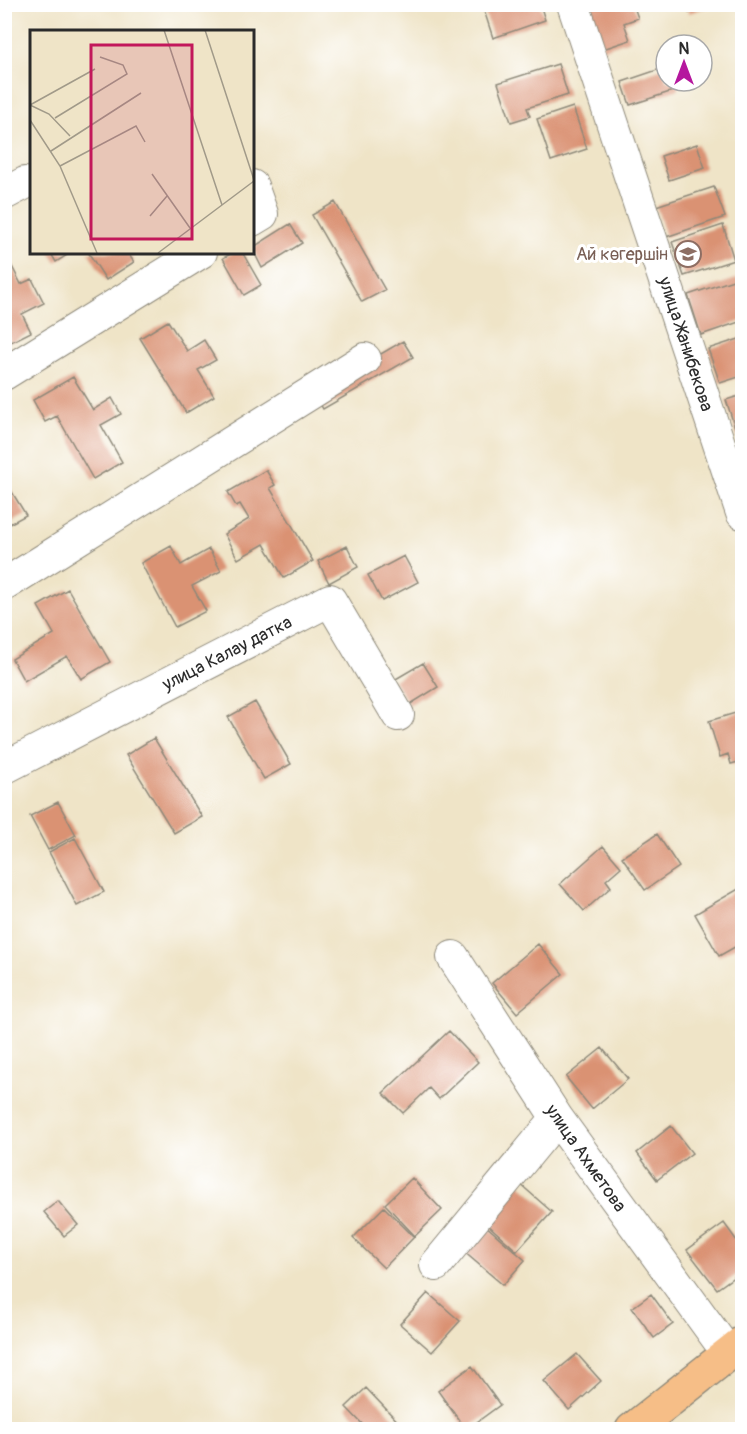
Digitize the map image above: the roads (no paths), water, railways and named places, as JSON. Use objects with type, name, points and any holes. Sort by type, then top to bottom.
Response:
[{"type":"main road","name":"улица Ахметова","points":[[632,1430],[735,1348]]},
{"type":"street","name":"улица Жанибекова","points":[[573,4],[742,513]]},
{"type":"street","points":[[254,192],[262,214],[254,219]]},
{"type":"street","points":[[4,374],[198,254]]},
{"type":"street","points":[[4,585],[365,359]]},
{"type":"street","name":"улица Калау датка","points":[[4,768],[330,600],[398,716]]},
{"type":"street","name":"улица Ахметова","points":[[453,957],[557,1118],[735,1348]]},
{"type":"street","points":[[436,1265],[557,1118]]},
{"type":"place","name":"Ай көгершін","points":[[688,254]]}]
